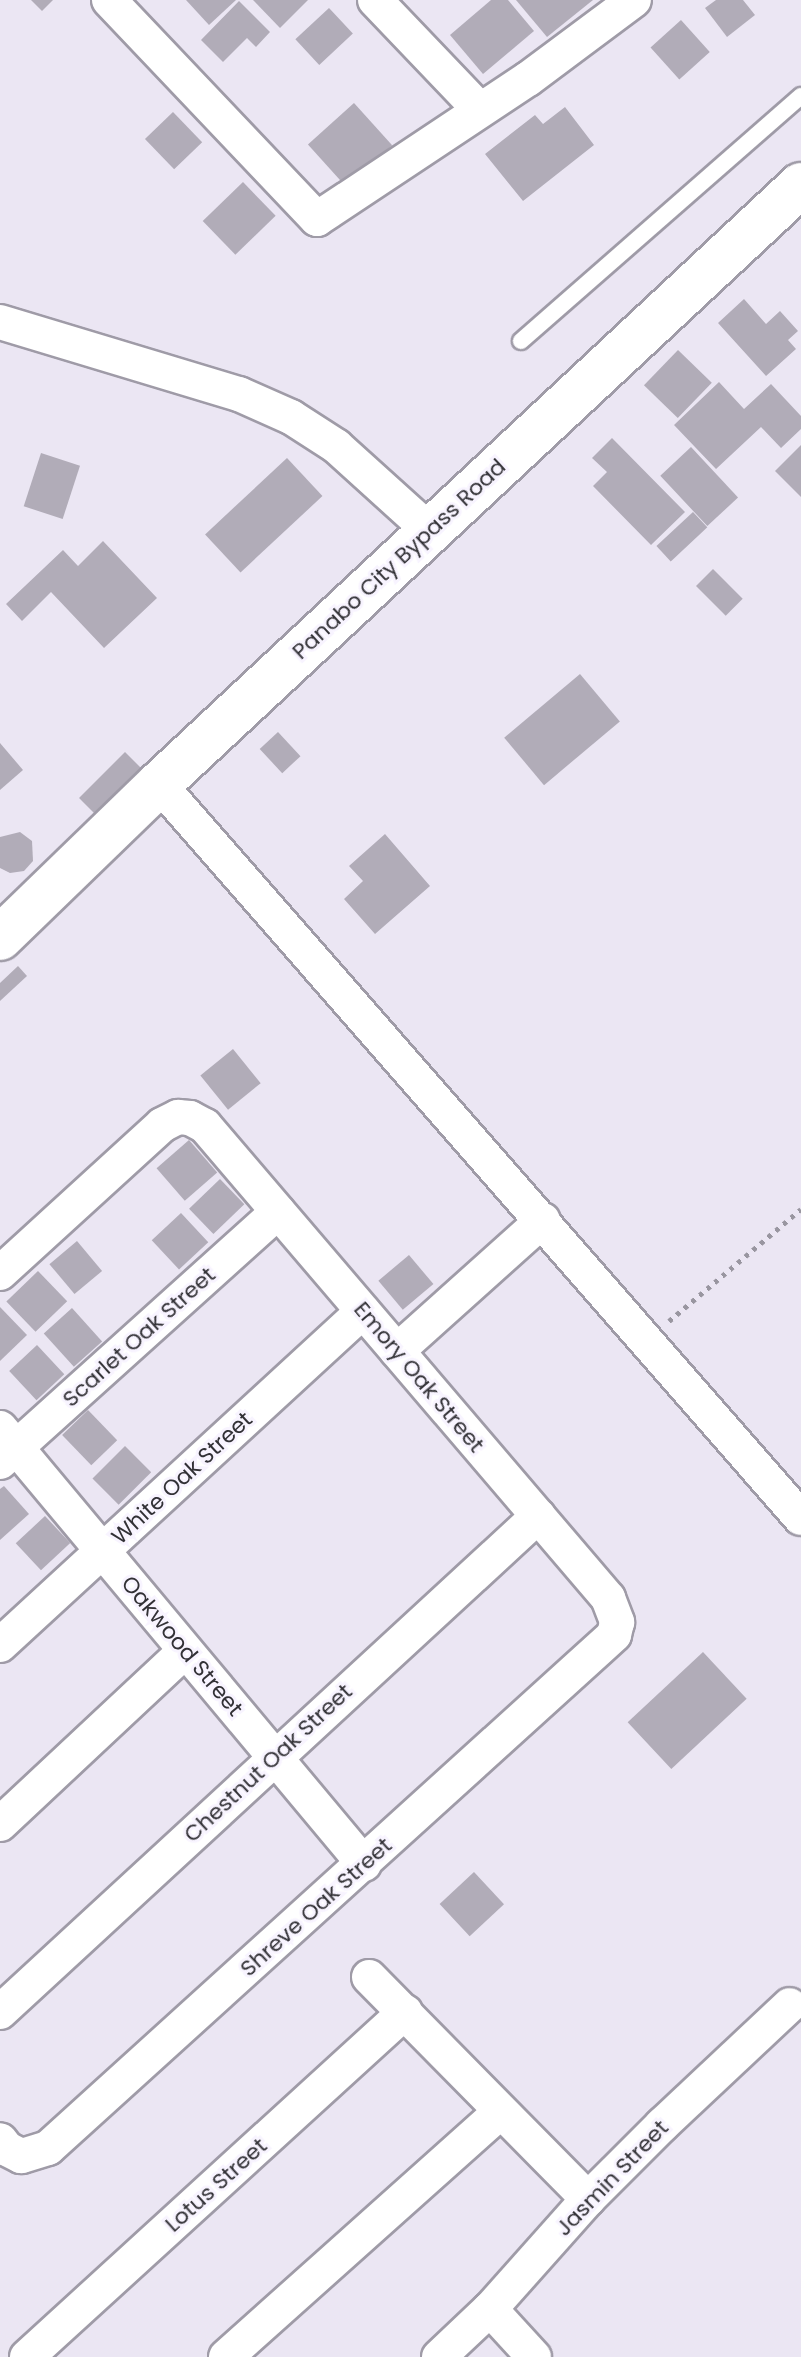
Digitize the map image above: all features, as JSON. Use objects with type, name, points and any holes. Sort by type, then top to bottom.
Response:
[{"type":"main road","name":"Panabo City Bypass Road","points":[[0,938],[429,530],[800,188]]},
{"type":"street","points":[[109,0],[317,219],[528,79],[634,0]]},
{"type":"street","points":[[375,0],[479,109]]},
{"type":"street","points":[[0,322],[239,394],[291,417],[336,446],[429,530]]},
{"type":"street","points":[[159,784],[801,1518]]},
{"type":"street","name":"Emory Oak Street","points":[[0,1273],[162,1125],[178,1117],[190,1118],[205,1126],[614,1608],[617,1622],[614,1635]]},
{"type":"street","name":"Scarlet Oak Street","points":[[5,1446],[278,1212]]},
{"type":"street","points":[[397,1351],[543,1220]]},
{"type":"street","name":"White Oak Street","points":[[0,1645],[363,1311]]},
{"type":"street","name":"Oakwood Street","points":[[5,1446],[103,1550],[184,1652],[364,1864]]},
{"type":"street","name":"Chestnut Oak Street","points":[[0,2012],[538,1516]]},
{"type":"street","name":"Shreve Oak Street","points":[[4,2144],[21,2156],[48,2148],[614,1635]]},
{"type":"street","points":[[0,1824],[184,1652]]},
{"type":"street","points":[[369,1977],[588,2199]]},
{"type":"street","name":"Jasmin Street","points":[[439,2357],[490,2309],[588,2199],[790,2005]]},
{"type":"street","name":"Lotus Street","points":[[27,2357],[405,2012]]},
{"type":"street","points":[[226,2357],[500,2112]]},
{"type":"street","points":[[490,2309],[534,2357]]},
{"type":"lane","points":[[521,341],[801,96]]},
{"type":"path","points":[[647,1339],[801,1209]]},
{"type":"building","points":[[31,0],[53,0],[42,11]]},
{"type":"building","points":[[186,0],[236,0],[209,25]]},
{"type":"building","points":[[253,0],[308,0],[280,28]]},
{"type":"building","points":[[491,0],[508,0],[534,31],[483,74],[450,35]]},
{"type":"building","points":[[516,0],[593,0],[547,37]]},
{"type":"building","points":[[716,0],[743,0],[755,15],[727,37],[705,8]]},
{"type":"building","points":[[239,1],[270,32],[256,47],[247,38],[223,62],[201,40]]},
{"type":"building","points":[[329,8],[353,34],[319,65],[295,39]]},
{"type":"building","points":[[681,20],[710,52],[679,79],[651,47]]},
{"type":"building","points":[[354,103],[392,145],[346,187],[308,144]]},
{"type":"building","points":[[565,107],[594,145],[523,201],[485,154],[535,115],[543,124]]},
{"type":"building","points":[[173,112],[202,142],[174,169],[145,139]]},
{"type":"building","points":[[243,182],[276,216],[235,255],[203,221]]},
{"type":"building","points":[[744,299],[766,324],[780,311],[798,331],[788,340],[796,349],[766,376],[718,323]]},
{"type":"building","points":[[678,350],[712,383],[678,418],[644,385]]},
{"type":"building","points":[[719,382],[744,409],[771,384],[801,416],[801,429],[781,448],[761,427],[716,469],[674,425]]},
{"type":"building","points":[[612,438],[685,512],[651,545],[593,486],[607,472],[592,458]]},
{"type":"building","points":[[801,445],[801,497],[775,471]]},
{"type":"building","points":[[691,447],[738,497],[707,526],[660,476]]},
{"type":"building","points":[[41,453],[80,466],[63,519],[24,506]]},
{"type":"building","points":[[287,458],[322,496],[241,572],[205,534]]},
{"type":"building","points":[[693,512],[707,527],[671,561],[656,546]]},
{"type":"building","points":[[103,541],[157,598],[104,648],[51,592],[22,621],[6,604],[63,550],[78,566]]},
{"type":"building","points":[[713,569],[743,599],[726,616],[696,586]]},
{"type":"building","points":[[580,674],[620,721],[544,785],[504,738]]},
{"type":"building","points":[[278,732],[301,756],[282,773],[260,749]]},
{"type":"building","points":[[0,743],[23,770],[0,790]]},
{"type":"building","points":[[125,752],[142,769],[96,815],[79,798]]},
{"type":"building","points":[[20,832],[32,841],[33,861],[24,871],[10,873],[0,868],[0,837]]},
{"type":"building","points":[[385,834],[430,886],[375,934],[344,899],[363,881],[349,866]]},
{"type":"building","points":[[18,966],[27,976],[0,1001],[0,983]]},
{"type":"building","points":[[233,1049],[261,1083],[228,1110],[200,1075]]},
{"type":"building","points":[[189,1140],[217,1172],[185,1201],[157,1168]]},
{"type":"building","points":[[220,1179],[244,1204],[213,1234],[189,1209]]},
{"type":"building","points":[[181,1213],[208,1242],[179,1270],[152,1240]]},
{"type":"building","points":[[77,1241],[102,1271],[74,1294],[49,1264]]},
{"type":"building","points":[[409,1255],[433,1284],[403,1310],[378,1281]]},
{"type":"building","points":[[38,1271],[67,1301],[36,1332],[6,1302]]},
{"type":"building","points":[[0,1307],[27,1335],[0,1361]]},
{"type":"building","points":[[72,1308],[102,1341],[74,1367],[44,1333]]},
{"type":"building","points":[[37,1345],[64,1374],[36,1400],[9,1371]]},
{"type":"building","points":[[88,1410],[117,1440],[91,1465],[62,1435]]},
{"type":"building","points":[[125,1446],[151,1472],[119,1505],[92,1479]]},
{"type":"building","points":[[4,1486],[29,1514],[0,1540],[0,1489]]},
{"type":"building","points":[[45,1516],[70,1543],[41,1570],[16,1543]]},
{"type":"building","points":[[703,1652],[747,1699],[671,1769],[628,1722]]},
{"type":"building","points":[[474,1872],[504,1904],[470,1936],[440,1904]]}]
